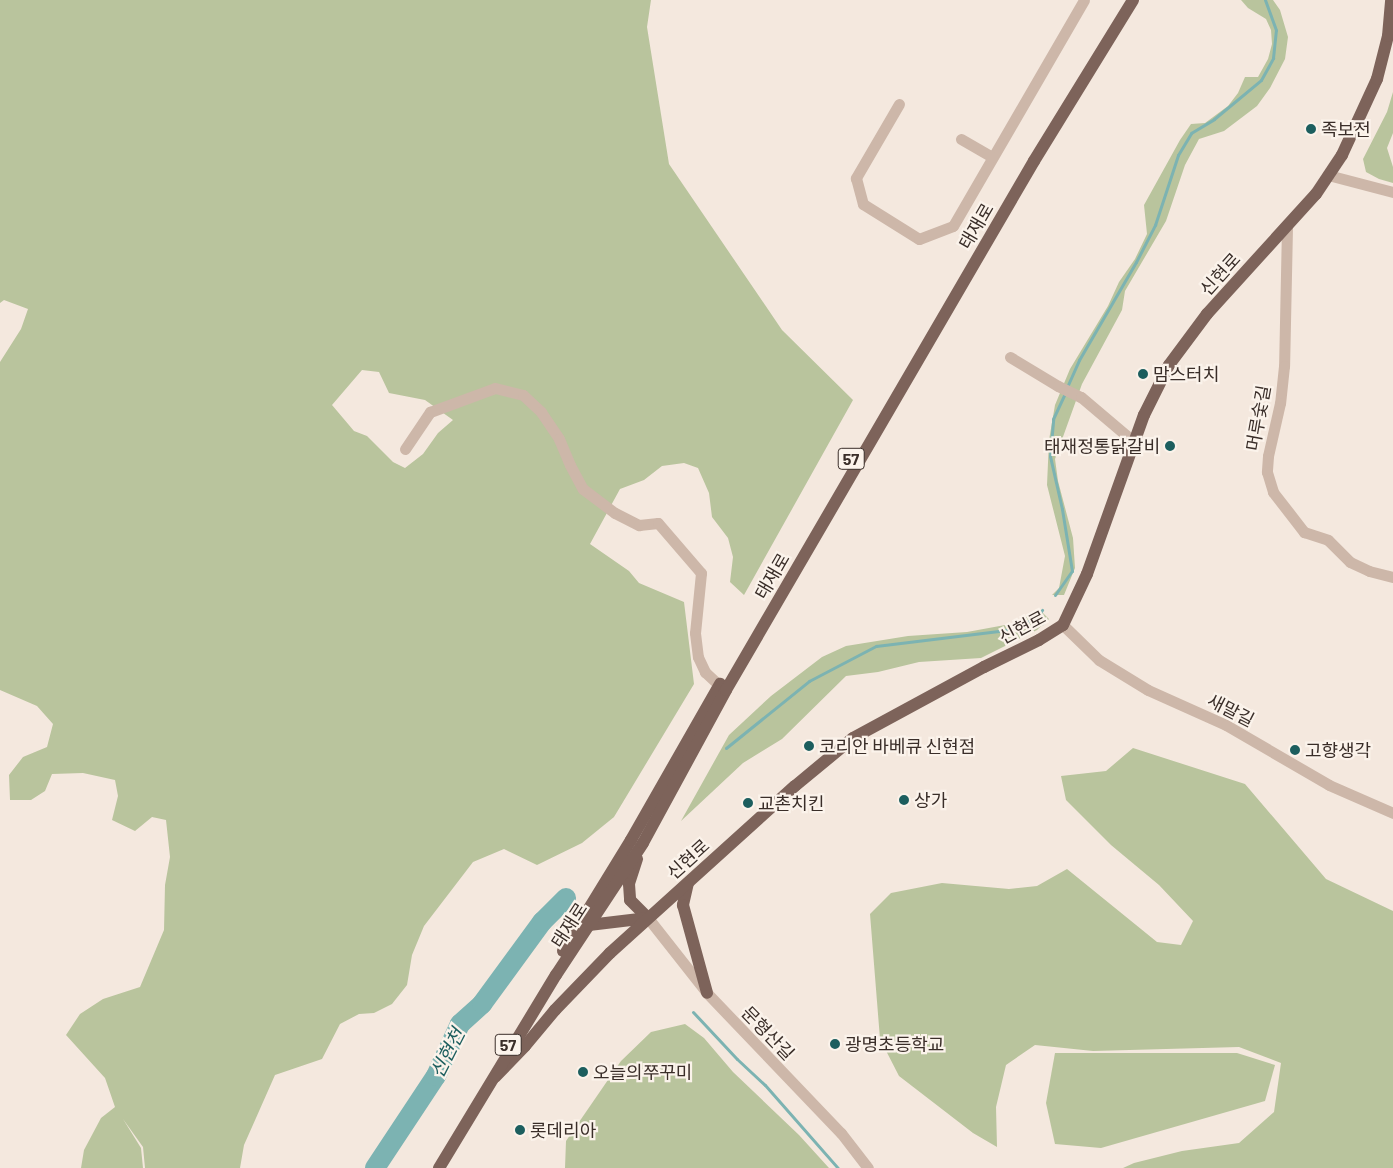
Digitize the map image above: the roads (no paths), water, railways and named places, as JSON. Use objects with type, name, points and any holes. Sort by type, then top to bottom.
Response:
[{"type":"main road","name":"태재로","points":[[439,1168],[495,1077],[719,685],[1028,158],[1125,0]]},
{"type":"main road","name":"태재로","points":[[432,1168],[585,922],[642,843],[726,690],[1014,195],[1134,0]]},
{"type":"main road","name":"신현로","points":[[495,1077],[525,1046],[555,1010],[648,918],[795,786],[853,738],[976,671],[1039,640],[1063,625],[1087,574],[1144,415],[1169,365],[1207,314],[1316,194],[1342,155],[1377,78],[1388,36],[1391,8]]},
{"type":"main road","points":[[642,843],[629,884],[630,900],[648,918]]},
{"type":"main road","points":[[688,883],[683,905],[707,993]]},
{"type":"main road","points":[[585,922],[648,918]]},
{"type":"street","points":[[899,104],[856,178],[863,204],[919,239],[953,226],[1084,0]]},
{"type":"street","points":[[961,140],[992,158]]},
{"type":"street","points":[[1328,176],[1393,192]]},
{"type":"street","name":"머루숯길","points":[[1287,226],[1284,366],[1280,403],[1268,456],[1267,472],[1273,492],[1304,532],[1328,540],[1350,562],[1368,571],[1393,577]]},
{"type":"street","points":[[1010,357],[1058,386],[1081,397],[1134,442]]},
{"type":"street","points":[[405,448],[430,412],[495,388],[523,395],[541,412],[559,439],[570,466],[583,489],[615,513],[638,525],[658,523],[701,574],[695,633],[698,658],[704,672],[719,685]]},
{"type":"street","name":"새말길","points":[[1063,625],[1099,660],[1148,690],[1226,725],[1328,785],[1393,813]]},
{"type":"street","name":"문형산길","points":[[648,918],[707,993],[842,1133],[868,1168]]},
{"type":"waterway","points":[[1067,387],[1079,360],[1136,262],[1155,225],[1178,155],[1191,133],[1214,119],[1261,80],[1273,58],[1276,30],[1265,0]]},
{"type":"waterway","points":[[1055,595],[1072,571],[1062,509],[1050,456],[1053,419],[1065,393]]},
{"type":"waterway","points":[[726,748],[809,681],[876,646],[1015,629],[1037,616],[1042,610]]},
{"type":"waterway","points":[[1037,616],[1042,623]]},
{"type":"waterway","name":"신현천","points":[[375,1168],[436,1076],[460,1024],[482,1004],[542,922],[566,898]]},
{"type":"waterway","points":[[693,1012],[737,1059],[765,1085],[838,1168]]},
{"type":"place","name":"족보전","points":[[1311,129]]},
{"type":"place","name":"맘스터치","points":[[1143,374]]},
{"type":"place","name":"태재정통닭갈비","points":[[1170,446]]},
{"type":"place","name":"코리안 바베큐 신현점","points":[[809,746]]},
{"type":"place","name":"고향생각","points":[[1295,750]]},
{"type":"place","name":"상가","points":[[904,800]]},
{"type":"place","name":"교촌치킨","points":[[748,803]]},
{"type":"place","name":"광명초등학교","points":[[835,1044]]},
{"type":"place","name":"오늘의쭈꾸미","points":[[583,1072]]},
{"type":"place","name":"롯데리아","points":[[520,1130]]}]
